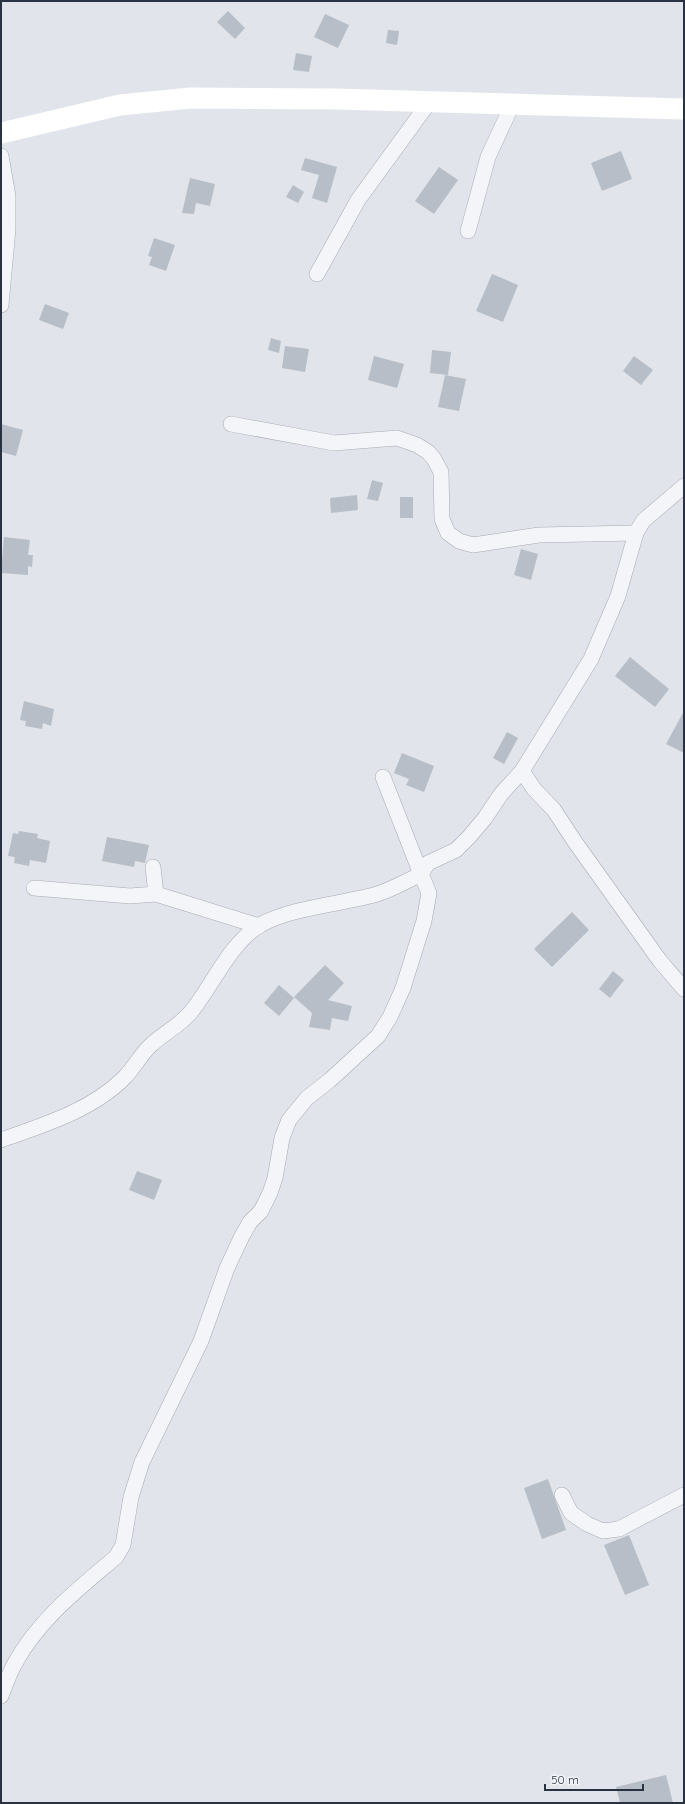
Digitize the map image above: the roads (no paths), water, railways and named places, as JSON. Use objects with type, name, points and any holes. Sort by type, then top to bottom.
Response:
[{"type":"main road","points":[[1,133],[120,105],[191,98],[430,101],[684,109]]},
{"type":"street","points":[[317,274],[358,200],[430,101]]},
{"type":"street","points":[[468,231],[488,157],[513,103]]},
{"type":"street","points":[[1,156],[8,196],[8,229],[1,305]]},
{"type":"street","points":[[231,424],[334,443],[397,438],[417,445],[428,452],[434,459],[441,472],[442,519],[448,533],[459,542],[473,545],[539,535],[636,533]]},
{"type":"street","points":[[1,1140],[35,1128],[98,1100],[124,1077],[151,1045],[175,1029],[191,1012],[238,945],[259,926],[275,918],[316,907],[376,895],[421,874],[428,863],[456,850],[485,818],[501,794],[522,771],[591,659],[618,596],[636,533],[643,521],[684,486]]},
{"type":"street","points":[[522,771],[534,789],[554,810],[660,961],[684,989]]},
{"type":"street","points":[[1,1696],[13,1665],[30,1639],[52,1613],[116,1557],[123,1545],[131,1497],[142,1462],[201,1341],[227,1268],[242,1236],[250,1222],[261,1211],[270,1194],[275,1178],[282,1138],[289,1120],[307,1098],[330,1080],[378,1036],[390,1017],[403,988],[424,921],[429,893],[382,777]]},
{"type":"street","points":[[153,867],[156,894]]},
{"type":"street","points":[[34,888],[130,896],[156,894],[259,926]]},
{"type":"street","points":[[562,1495],[571,1513],[588,1524],[603,1531],[619,1529],[684,1495]]}]
